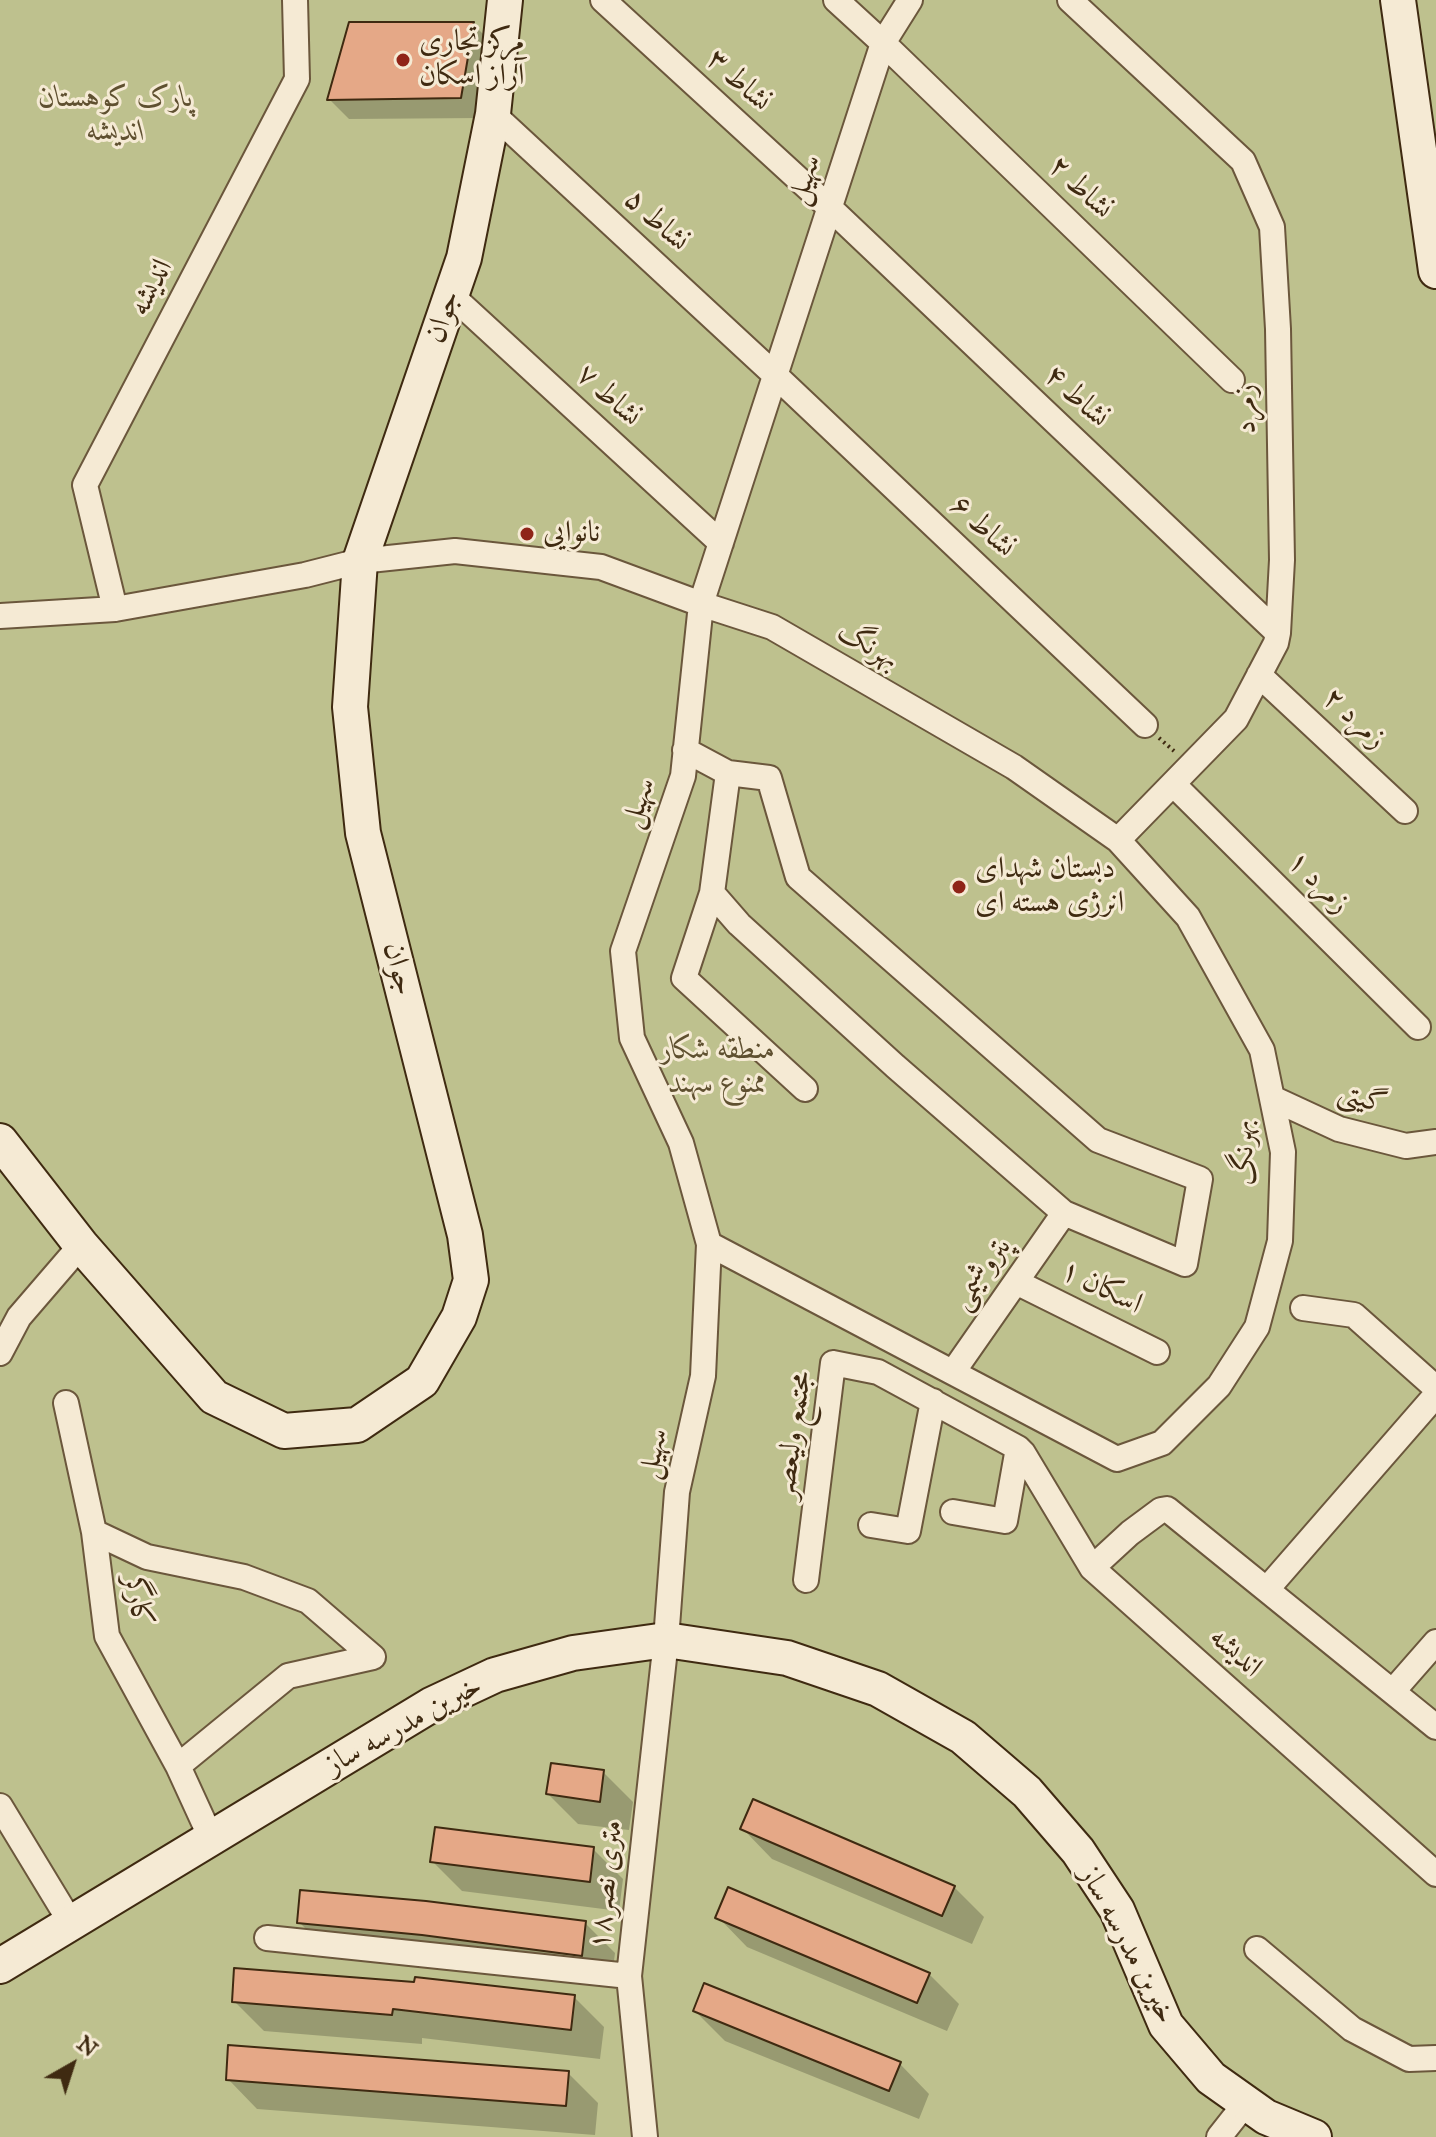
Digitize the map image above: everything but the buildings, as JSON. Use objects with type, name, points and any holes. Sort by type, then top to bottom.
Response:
[{"type":"street","name":"اندیشه","points":[[115,609],[85,485],[297,79],[295,0]]},
{"type":"street","name":"جوان","points":[[0,1141],[81,1245],[214,1397],[284,1431],[357,1425],[422,1381],[459,1317],[471,1280],[465,1235],[363,833],[350,707],[360,561],[464,258],[493,114],[505,0]]},
{"type":"street","name":"نشاط ۳","points":[[603,0],[830,208]]},
{"type":"street","name":"نشاط ۲","points":[[836,0],[1232,380]]},
{"type":"street","name":"سهیل","points":[[666,1640],[677,1492],[703,1376],[709,1244],[681,1143],[632,1038],[623,951],[683,776],[701,604],[883,43],[910,0]]},
{"type":"street","name":"زمرد","points":[[1070,0],[1243,161],[1272,227],[1278,329],[1282,560],[1276,643],[1236,719],[1118,840]]},
{"type":"street","points":[[1398,0],[1436,271]]},
{"type":"street","name":"نشاط ۵","points":[[493,114],[775,375]]},
{"type":"street","name":"نشاط ۴","points":[[830,208],[1278,633]]},
{"type":"street","name":"نشاط ۷","points":[[451,295],[721,543]]},
{"type":"street","name":"نشاط ۶","points":[[775,375],[1145,725]]},
{"type":"street","name":"بهرنگ","points":[[0,616],[115,609],[305,575],[360,561],[455,551],[601,567],[772,627],[1014,767],[1118,840],[1188,917],[1262,1050],[1283,1152],[1280,1241],[1257,1327],[1219,1386],[1162,1443],[1117,1459],[709,1244]]},
{"type":"street","name":"زمرد ۲","points":[[1259,675],[1405,811]]},
{"type":"street","points":[[685,750],[728,773],[769,778],[798,877],[1098,1140],[1200,1179],[1185,1264],[1064,1213],[895,1066],[739,924],[712,893]]},
{"type":"street","points":[[728,773],[712,893],[684,978],[805,1089]]},
{"type":"street","name":"زمرد ۱","points":[[1173,784],[1418,1027]]},
{"type":"street","name":"گیتی","points":[[1272,1098],[1339,1129],[1406,1146],[1436,1142]]},
{"type":"street","name":"پتروشیمی","points":[[953,1372],[1064,1213]]},
{"type":"street","points":[[0,1353],[19,1317],[81,1245]]},
{"type":"street","name":"اسکان ۱","points":[[1016,1282],[1157,1352]]},
{"type":"street","points":[[1303,1308],[1354,1315],[1436,1388]]},
{"type":"street","name":"مجتمع ولیعصر","points":[[806,1580],[833,1363],[878,1372],[1021,1450]]},
{"type":"street","points":[[1267,1589],[1436,1395]]},
{"type":"street","points":[[871,1525],[908,1531],[933,1401]]},
{"type":"street","name":"کارگر","points":[[66,1403],[94,1532],[107,1636],[178,1766],[211,1838]]},
{"type":"street","name":"اندیشه","points":[[1021,1450],[1092,1568],[1436,1874]]},
{"type":"street","points":[[953,1512],[1005,1521],[1021,1450]]},
{"type":"street","points":[[1092,1568],[1130,1533],[1161,1510],[1167,1509],[1436,1727]]},
{"type":"street","points":[[94,1532],[147,1557],[244,1577],[308,1601],[373,1657],[288,1676],[178,1766]]},
{"type":"street","name":"خیرین مدرسه ساز","points":[[0,1966],[431,1705],[495,1675],[573,1653],[666,1640],[787,1658],[878,1689],[963,1737],[1027,1792],[1078,1851],[1117,1910],[1166,2025],[1211,2078],[1266,2117],[1314,2137]]},
{"type":"street","name":"۱۸متری نصر","points":[[645,2137],[629,1976],[666,1640]]},
{"type":"street","points":[[1393,1691],[1436,1642]]},
{"type":"street","points":[[0,1806],[71,1923]]},
{"type":"street","points":[[267,1938],[629,1976]]},
{"type":"street","points":[[1257,1949],[1352,2029],[1409,2059],[1436,2058]]},
{"type":"street","points":[[1219,2137],[1245,2104]]},
{"type":"path","points":[[1145,725],[1190,766]]},
{"type":"green space","name":"منطقه شکار ممنوع سهند","points":[[0,0],[1436,0],[1436,2137],[0,2137]]},
{"type":"place","name":"مرکز تجاری آراز اسکان","points":[[403,60]]},
{"type":"place","name":"نانوایی","points":[[527,534]]},
{"type":"place","name":"دبستان شهدای انرژی هسته ای","points":[[959,887]]},
{"type":"park label","name":"پارک کوهستان اندیشه","points":[[116,116]]}]
